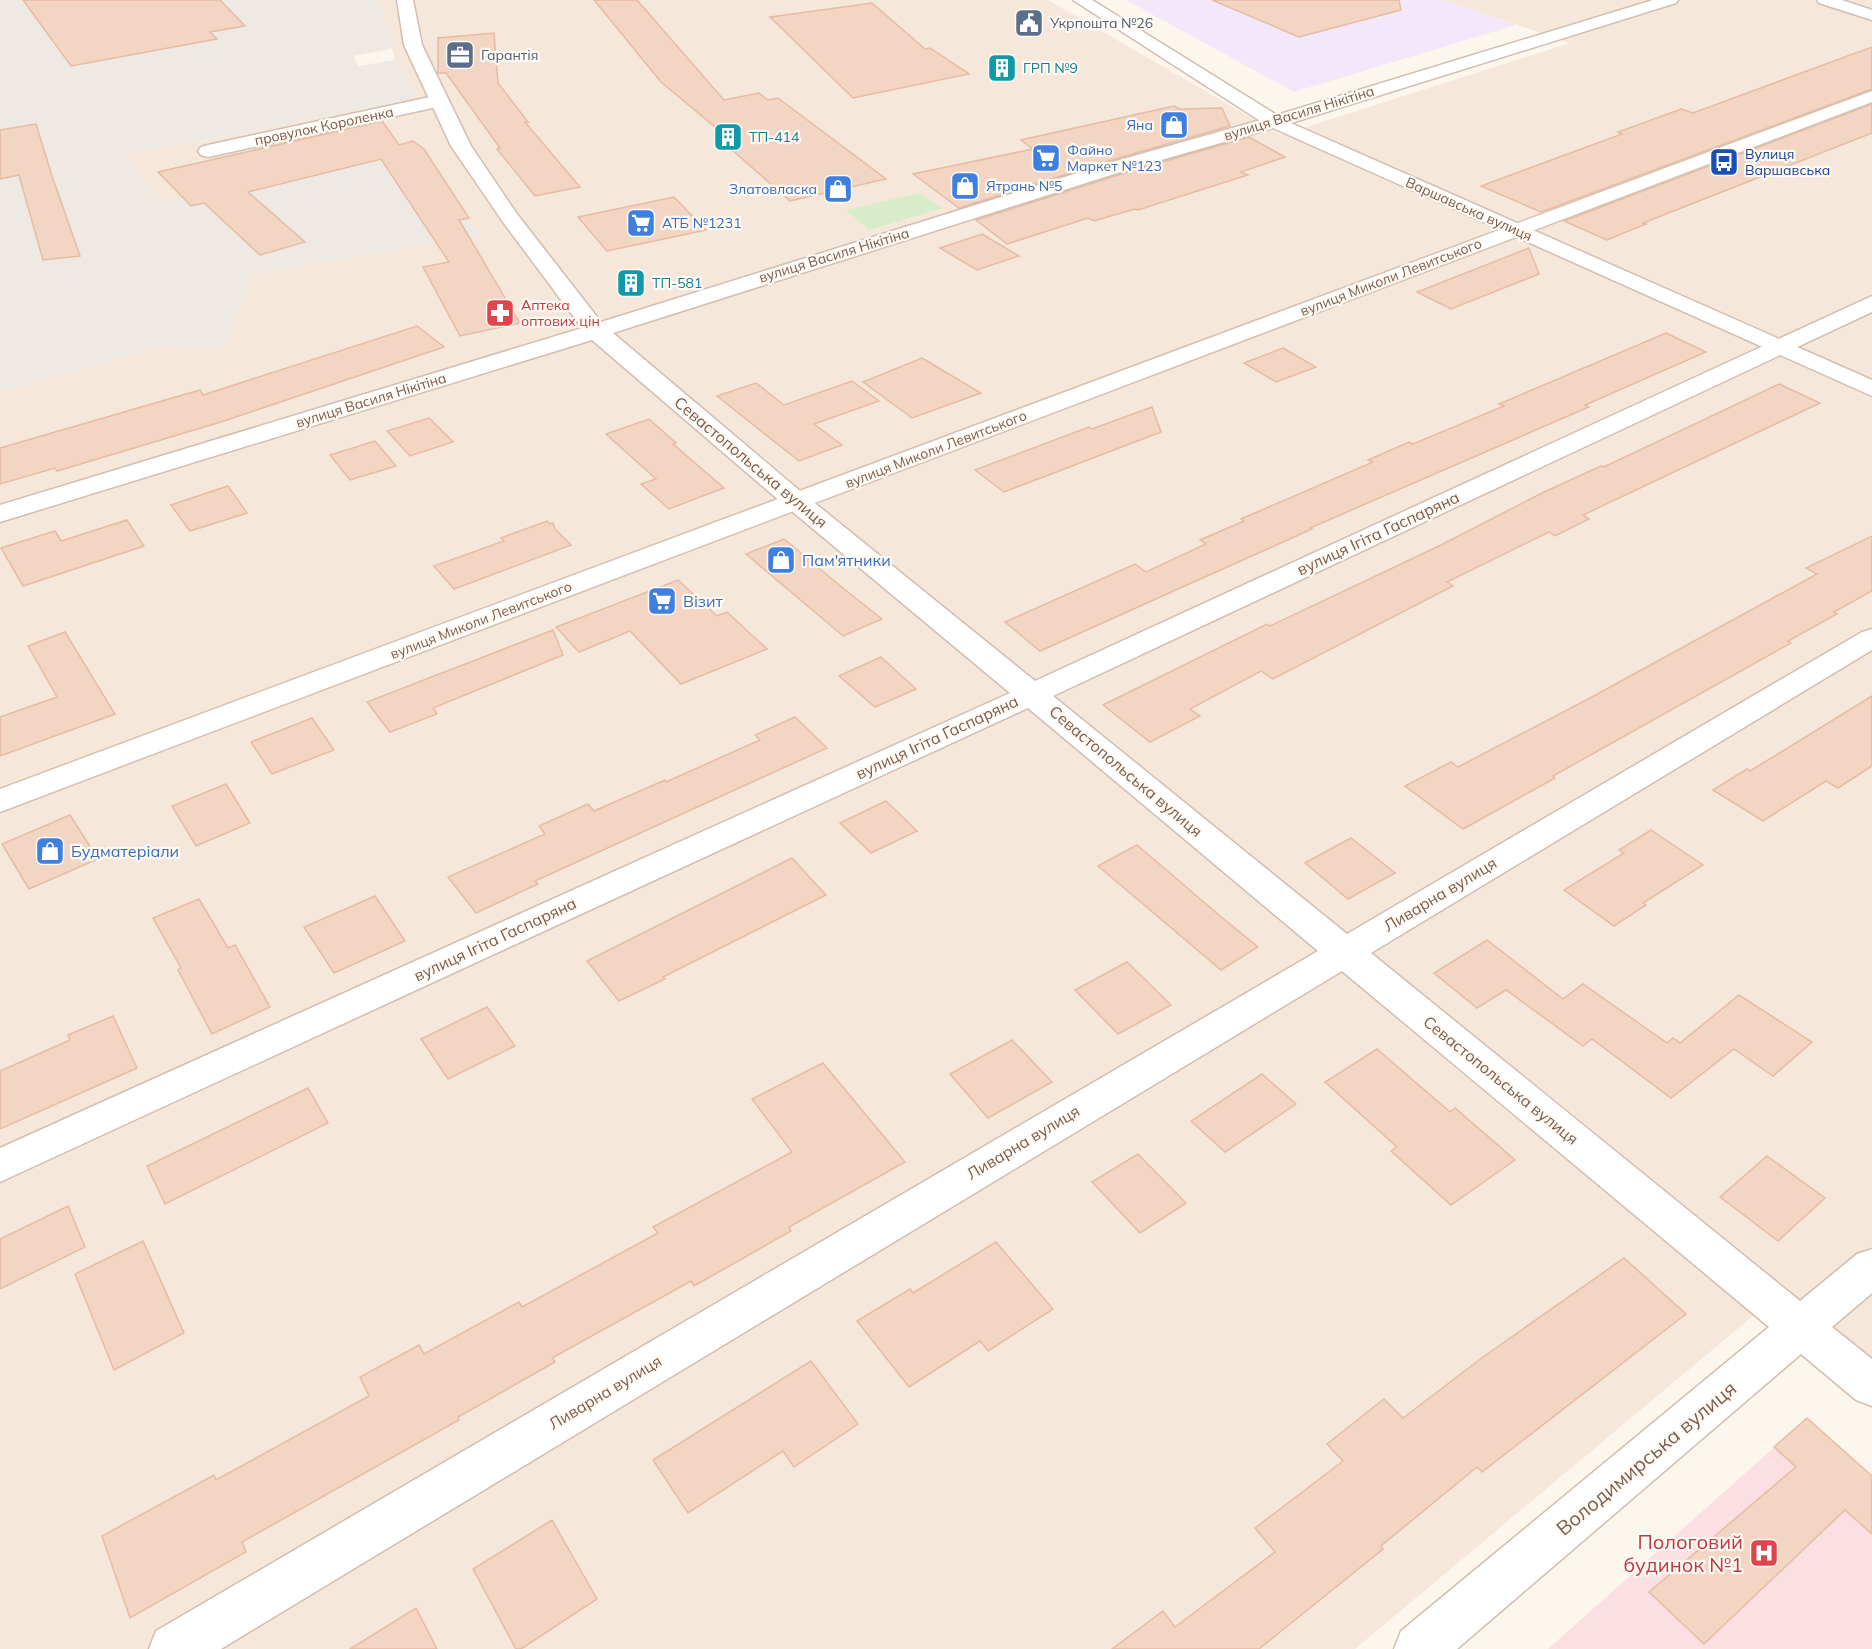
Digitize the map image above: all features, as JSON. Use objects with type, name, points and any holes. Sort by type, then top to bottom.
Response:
[{"type":"street","name":"Севастопольська вулиця","points":[[405,0],[412,45],[461,146],[510,218],[595,330],[797,502],[1872,1386]]},
{"type":"street","name":"Варшавська вулиця","points":[[1081,0],[1275,122],[1872,389]]},
{"type":"street","name":"вулиця Василя Нікітіна","points":[[0,514],[1113,168],[1275,122],[1670,0]]},
{"type":"street","points":[[1825,0],[1872,15]]},
{"type":"street","name":"вулиця Миколи Левитського","points":[[0,801],[1872,96]]},
{"type":"street","name":"провулок Короленка","points":[[208,151],[439,101]]},
{"type":"street","name":"вулиця Ігіта Гаспаряна","points":[[0,1166],[1033,694],[1872,303]]},
{"type":"street","name":"Ливарна вулиця","points":[[174,1649],[1872,638]]},
{"type":"street","name":"Володимирська вулиця","points":[[1419,1649],[1872,1267]]},
{"type":"shaded area","points":[[0,0],[378,0],[394,48],[354,56],[358,66],[395,60],[417,98],[124,155],[161,201],[413,141],[423,149],[481,235],[252,275],[224,347],[163,346],[0,392]]},
{"type":"shaded area","points":[[378,0],[1048,0],[1281,135],[1570,43],[1444,0],[1872,0],[1872,1360],[1785,1289],[1355,1649],[0,1649],[0,392],[163,346],[223,347],[252,275],[480,235],[423,149],[413,141],[161,201],[123,154],[193,143],[417,98],[395,59],[392,49],[394,47]]},
{"type":"shaded area","points":[[1126,0],[1444,0],[1516,25],[1294,92]]},
{"type":"shaded area","name":"Пологовий будинок №1","points":[[1807,1418],[1872,1476],[1872,1649],[1548,1649]]},
{"type":"green space","points":[[920,193],[943,208],[869,230],[846,210]]},
{"type":"building","points":[[23,0],[220,0],[245,26],[210,32],[217,39],[71,66]]},
{"type":"building","points":[[594,0],[637,0],[724,100],[759,93],[768,100],[778,98],[886,179],[790,201],[714,134],[721,132],[661,82]]},
{"type":"building","points":[[1212,0],[1399,0],[1401,10],[1299,37]]},
{"type":"building","points":[[872,3],[925,49],[930,48],[969,74],[853,98],[770,17]]},
{"type":"building","points":[[494,33],[498,83],[528,122],[525,122],[580,187],[535,196],[497,149],[500,148],[446,73],[438,73],[438,38]]},
{"type":"building","points":[[1872,47],[1872,89],[1541,212],[1481,186],[1622,134],[1618,132],[1681,109],[1693,113]]},
{"type":"building","points":[[1872,104],[1872,133],[1643,223],[1646,224],[1607,240],[1564,221]]},
{"type":"building","points":[[1174,106],[1179,109],[1222,108],[1230,126],[959,208],[913,174],[1033,149],[1021,140]]},
{"type":"building","points":[[382,121],[399,145],[413,141],[424,149],[469,218],[459,220],[520,323],[460,336],[423,267],[449,262],[381,159],[248,192],[305,242],[260,255],[204,203],[191,206],[158,172]]},
{"type":"building","points":[[36,124],[80,256],[43,260],[19,175],[0,179],[0,130]]},
{"type":"building","points":[[1249,137],[1285,157],[1241,172],[1248,175],[1138,210],[1094,221],[1088,218],[1007,244],[976,220],[1131,171]]},
{"type":"building","name":"АТБ №1231","points":[[674,197],[706,230],[607,251],[578,217]]},
{"type":"building","points":[[982,234],[1019,256],[977,270],[940,248]]},
{"type":"building","points":[[1529,248],[1539,274],[1451,309],[1417,292]]},
{"type":"building","points":[[417,326],[444,347],[224,421],[57,471],[55,468],[0,484],[0,448],[200,390],[203,395]]},
{"type":"building","points":[[1666,333],[1706,352],[1585,405],[1589,407],[1310,528],[1312,529],[1040,651],[1005,622],[1135,564],[1146,572],[1206,544],[1200,540],[1244,521],[1241,519],[1373,462],[1368,460],[1504,406],[1499,404]]},
{"type":"building","points":[[1283,348],[1316,367],[1276,382],[1244,363]]},
{"type":"building","points":[[922,358],[981,393],[912,418],[863,382]]},
{"type":"building","points":[[852,381],[879,401],[814,424],[842,445],[799,461],[717,396],[756,383],[784,405]]},
{"type":"building","points":[[1779,384],[1820,403],[1583,515],[1589,519],[1555,536],[1549,532],[1447,582],[1453,586],[1273,679],[1261,671],[1190,709],[1200,716],[1150,742],[1103,705],[1267,624],[1270,626],[1441,545],[1542,493],[1601,466],[1604,467]]},
{"type":"building","points":[[1152,407],[1161,432],[1004,492],[975,470],[1089,427],[1092,429]]},
{"type":"building","points":[[429,418],[453,442],[410,456],[387,431]]},
{"type":"building","points":[[649,419],[676,443],[673,444],[724,488],[669,509],[641,484],[656,479],[606,434]]},
{"type":"building","points":[[375,441],[396,466],[350,480],[330,455]]},
{"type":"building","points":[[228,486],[247,513],[190,531],[171,505]]},
{"type":"building","points":[[127,520],[144,546],[23,586],[1,548],[55,531],[61,541]]},
{"type":"building","points":[[547,521],[550,524],[553,523],[555,529],[571,545],[454,589],[434,566],[504,541],[501,538]]},
{"type":"building","points":[[1872,536],[1872,591],[1834,612],[1837,614],[1788,641],[1791,643],[1463,829],[1405,786],[1451,762],[1458,767],[1590,698],[1817,574],[1806,568]]},
{"type":"building","points":[[784,539],[882,619],[843,636],[746,554]]},
{"type":"building","points":[[678,580],[717,616],[727,612],[767,649],[681,684],[630,631],[579,652],[556,627]]},
{"type":"building","points":[[553,630],[563,655],[433,708],[437,714],[390,732],[367,702]]},
{"type":"building","points":[[65,632],[115,714],[0,756],[0,717],[57,697],[28,646]]},
{"type":"building","points":[[881,657],[916,689],[875,707],[839,676]]},
{"type":"building","points":[[1872,696],[1872,766],[1838,788],[1826,781],[1763,821],[1713,790],[1747,769],[1750,771]]},
{"type":"building","points":[[795,717],[827,748],[535,881],[538,884],[476,913],[448,877],[545,834],[539,826],[588,804],[594,811],[665,780],[666,782],[760,740],[755,735]]},
{"type":"building","points":[[312,718],[334,750],[272,774],[251,742]]},
{"type":"building","points":[[226,784],[250,823],[196,846],[172,806]]},
{"type":"building","points":[[886,801],[917,831],[871,853],[840,823]]},
{"type":"building","name":"Будматеріали","points":[[70,815],[98,859],[29,889],[2,844]]},
{"type":"building","points":[[1651,830],[1703,865],[1643,903],[1646,905],[1614,926],[1564,890],[1624,853],[1619,850]]},
{"type":"building","points":[[1351,838],[1395,873],[1348,899],[1305,863]]},
{"type":"building","points":[[1137,845],[1258,947],[1221,970],[1098,866]]},
{"type":"building","points":[[792,858],[826,895],[663,977],[665,979],[619,1001],[587,961]]},
{"type":"building","points":[[375,896],[405,941],[334,973],[304,927]]},
{"type":"building","points":[[199,899],[228,948],[235,945],[270,1007],[212,1034],[178,970],[181,968],[153,918]]},
{"type":"building","points":[[1487,940],[1563,999],[1583,984],[1667,1043],[1673,1038],[1680,1043],[1739,995],[1812,1042],[1773,1076],[1734,1049],[1671,1098],[1592,1039],[1583,1046],[1506,990],[1477,1008],[1434,973]]},
{"type":"building","points":[[1127,962],[1171,1005],[1118,1034],[1075,990]]},
{"type":"building","points":[[487,1007],[515,1046],[448,1079],[421,1039]]},
{"type":"building","points":[[113,1016],[137,1068],[0,1129],[0,1071],[70,1040],[68,1035]]},
{"type":"building","points":[[1012,1040],[1052,1082],[988,1118],[950,1074]]},
{"type":"building","points":[[1377,1049],[1450,1112],[1455,1108],[1515,1160],[1451,1205],[1391,1151],[1397,1147],[1325,1082]]},
{"type":"building","points":[[823,1063],[905,1162],[789,1227],[791,1231],[694,1286],[691,1281],[552,1358],[555,1362],[458,1417],[459,1420],[242,1542],[246,1552],[130,1618],[102,1536],[214,1475],[216,1480],[369,1396],[360,1377],[419,1345],[424,1354],[519,1302],[522,1307],[658,1233],[653,1227],[792,1152],[752,1099]]},
{"type":"building","points":[[1262,1074],[1296,1104],[1225,1152],[1191,1121]]},
{"type":"building","points":[[308,1088],[328,1123],[165,1204],[147,1166]]},
{"type":"building","points":[[1138,1154],[1186,1203],[1140,1233],[1092,1182]]},
{"type":"building","points":[[1767,1156],[1825,1198],[1778,1241],[1720,1197]]},
{"type":"building","points":[[68,1206],[85,1247],[0,1289],[0,1239]]},
{"type":"building","points":[[143,1241],[184,1333],[114,1370],[75,1274]]},
{"type":"building","points":[[996,1242],[1053,1309],[988,1351],[980,1341],[909,1387],[857,1321],[910,1289],[913,1293]]},
{"type":"building","points":[[1624,1258],[1686,1314],[1482,1472],[1477,1467],[1381,1546],[1383,1549],[1259,1649],[1112,1649],[1163,1611],[1175,1627],[1275,1552],[1255,1528],[1343,1461],[1327,1444],[1384,1399],[1403,1418],[1483,1357]]},
{"type":"building","points":[[811,1361],[858,1424],[794,1467],[783,1451],[688,1513],[653,1460]]},
{"type":"building","points":[[1807,1418],[1872,1476],[1872,1534],[1845,1510],[1704,1644],[1649,1592],[1796,1467],[1774,1447]]},
{"type":"building","points":[[552,1520],[597,1599],[521,1649],[516,1649],[473,1569]]},
{"type":"building","points":[[416,1608],[437,1649],[350,1649]]},
{"type":"place","name":"Укрпошта №26","points":[[1029,23]]},
{"type":"place","name":"Гарантія","points":[[460,55]]},
{"type":"place","name":"ГРП №9","points":[[1002,68]]},
{"type":"place","name":"Яна","points":[[1174,125]]},
{"type":"place","name":"ТП-414","points":[[728,137]]},
{"type":"place","name":"Файно Маркет №123","points":[[1046,158]]},
{"type":"place","name":"Вулиця Варшавська","points":[[1724,162]]},
{"type":"place","name":"Ятрань №5","points":[[965,186]]},
{"type":"place","name":"Златовласка","points":[[838,189]]},
{"type":"place","name":"АТБ №1231","points":[[641,223]]},
{"type":"place","name":"ТП-581","points":[[631,283]]},
{"type":"place","name":"Аптека оптових цін","points":[[500,313]]},
{"type":"place","name":"Пам'ятники","points":[[781,560]]},
{"type":"place","name":"Візит","points":[[662,601]]},
{"type":"place","name":"Будматеріали","points":[[50,851]]},
{"type":"place","name":"Пологовий будинок №1","points":[[1764,1553]]}]
